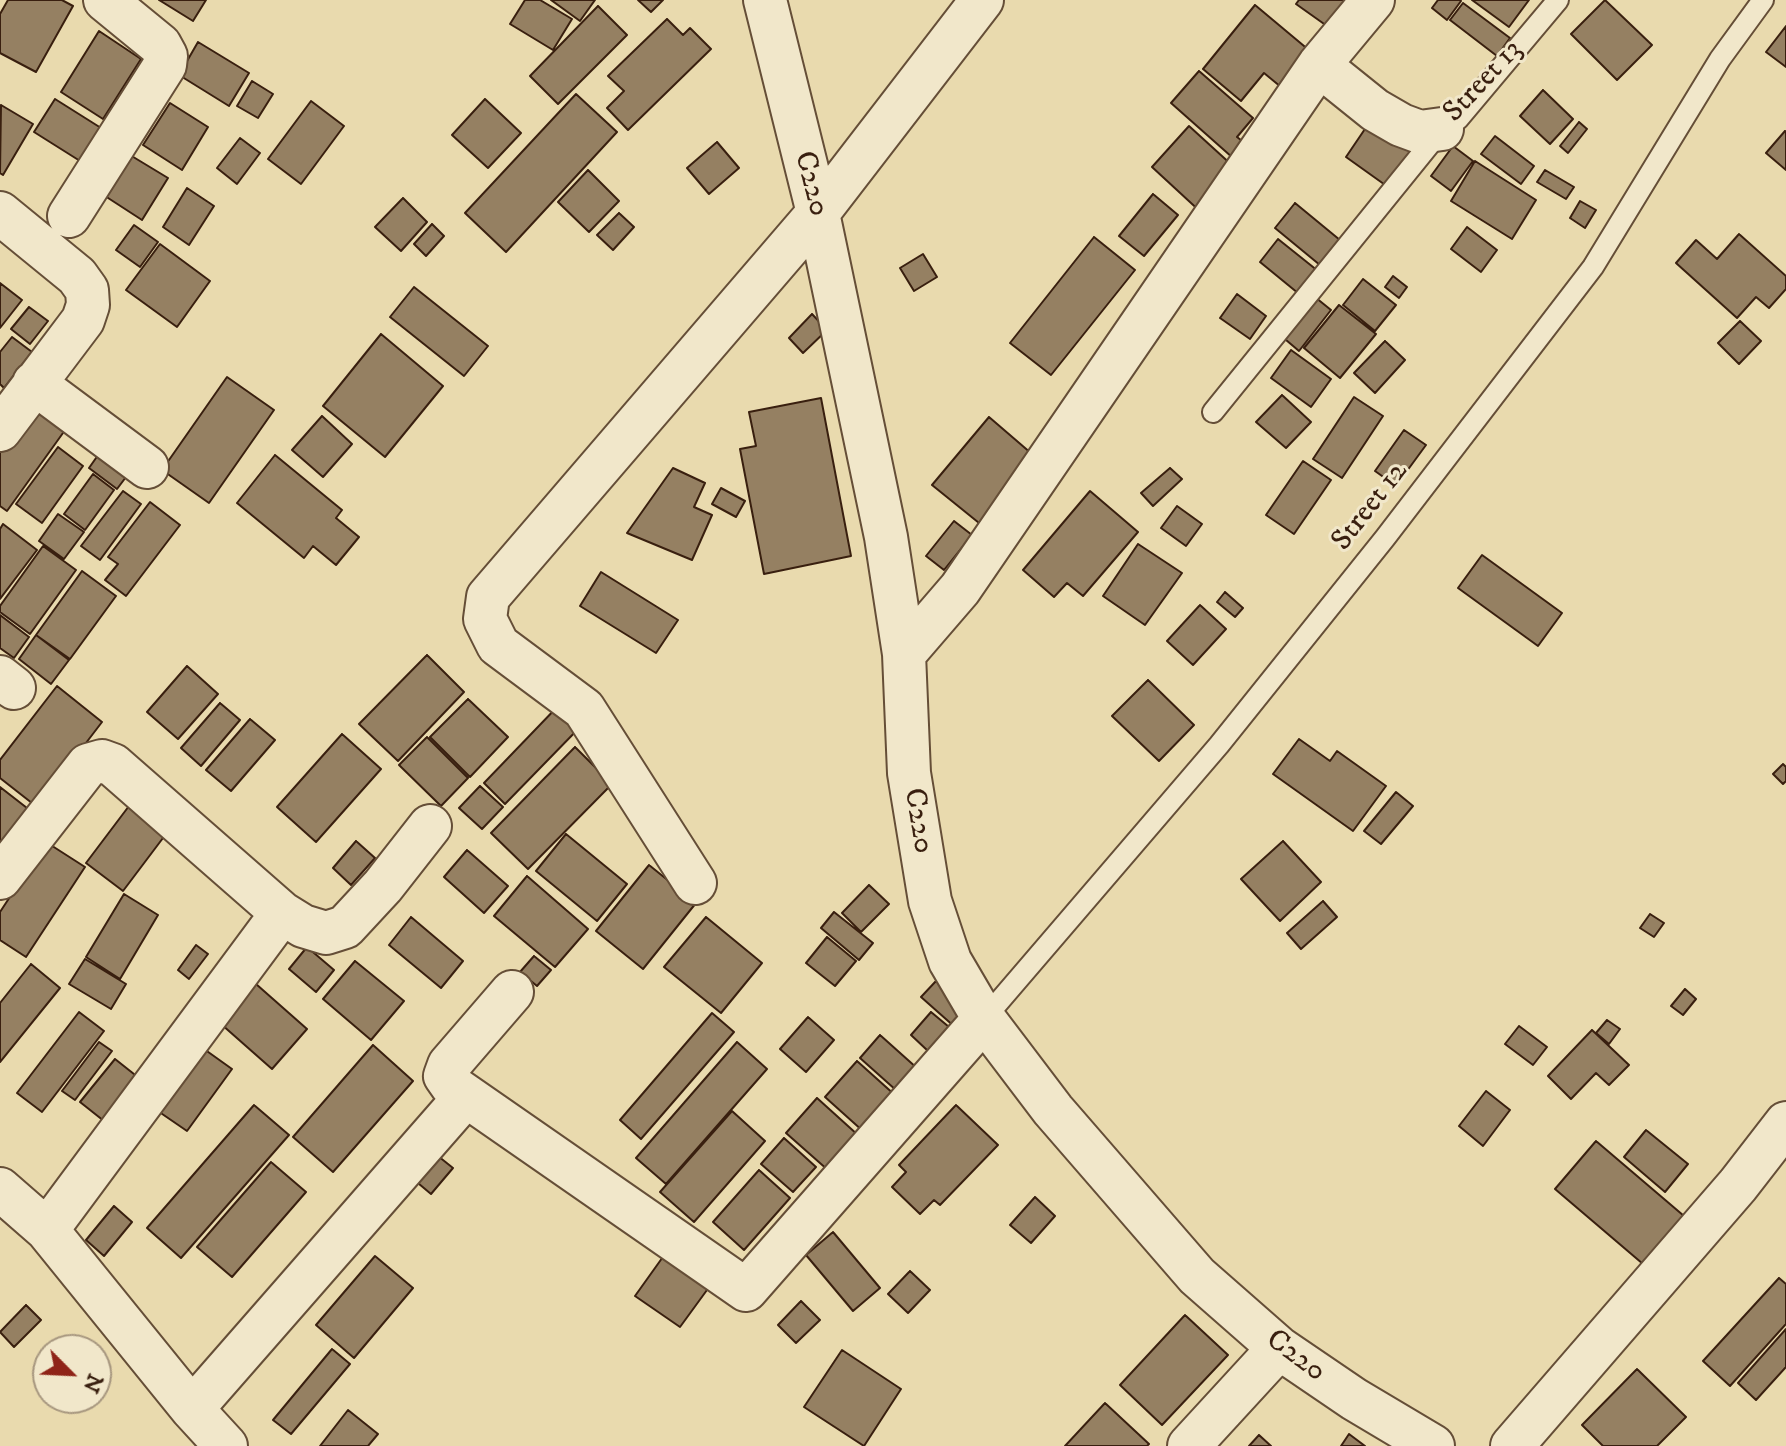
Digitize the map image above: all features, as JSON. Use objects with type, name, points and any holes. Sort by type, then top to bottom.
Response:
[{"type":"street","points":[[69,216],[165,65],[165,52],[160,45],[105,0]]},
{"type":"street","name":"C220","points":[[765,0],[818,213],[886,537],[904,654],[909,773],[930,901],[950,961],[984,1019],[1053,1110],[1188,1266],[1279,1348],[1354,1399],[1433,1446]]},
{"type":"street","points":[[695,883],[584,709],[498,645],[485,619],[488,597],[818,213],[982,0]]},
{"type":"street","points":[[904,654],[960,589],[1319,65],[1373,0]]},
{"type":"street","name":"Street 13","points":[[1319,65],[1375,110],[1401,125],[1420,132],[1442,129]]},
{"type":"street","points":[[0,213],[77,276],[87,290],[88,305],[83,320],[0,430]]},
{"type":"street","points":[[34,383],[147,467]]},
{"type":"street","points":[[0,878],[88,765],[102,761],[113,765],[282,913],[303,926],[326,933],[345,927],[383,886],[430,826]]},
{"type":"street","points":[[47,1230],[282,913]]},
{"type":"street","points":[[512,992],[449,1065],[445,1076],[452,1086],[746,1290],[984,1019]]},
{"type":"street","points":[[192,1409],[465,1097]]},
{"type":"street","points":[[1512,1446],[1738,1185],[1786,1123]]},
{"type":"street","points":[[0,1189],[47,1230],[192,1409],[226,1446]]},
{"type":"street","points":[[1189,1446],[1279,1348]]},
{"type":"lane","name":"Street 13","points":[[1442,129],[1458,119],[1558,0]]},
{"type":"lane","name":"Street 12","points":[[984,1019],[1219,745],[1385,538],[1565,304],[1593,267],[1720,59],[1763,0]]},
{"type":"lane","points":[[1213,412],[1442,129]]},
{"type":"building","points":[[8,0],[62,0],[73,6],[36,72],[0,53],[0,14]]},
{"type":"building","points":[[159,0],[206,0],[193,21]]},
{"type":"building","points":[[525,0],[540,0],[572,19],[553,50],[510,24]]},
{"type":"building","points":[[551,0],[595,0],[580,21]]},
{"type":"building","points":[[638,0],[663,0],[651,12]]},
{"type":"building","points":[[1299,0],[1356,0],[1334,31],[1296,4]]},
{"type":"building","points":[[1438,0],[1461,1],[1447,20],[1432,8]]},
{"type":"building","points":[[1472,0],[1529,0],[1509,27]]},
{"type":"building","points":[[1605,0],[1652,45],[1617,80],[1571,34]]},
{"type":"building","points":[[1463,3],[1510,38],[1497,56],[1450,20]]},
{"type":"building","points":[[1255,5],[1310,51],[1281,87],[1264,73],[1241,101],[1203,69]]},
{"type":"building","points":[[598,6],[627,35],[558,104],[530,76]]},
{"type":"building","points":[[667,19],[683,35],[690,28],[711,49],[628,130],[607,108],[624,91],[608,76]]},
{"type":"building","points":[[1786,26],[1786,67],[1766,52]]},
{"type":"building","points":[[99,31],[141,59],[103,119],[61,92]]},
{"type":"building","points":[[198,42],[249,73],[229,106],[179,75]]},
{"type":"building","points":[[1199,71],[1253,118],[1237,137],[1246,144],[1233,158],[1171,103]]},
{"type":"building","points":[[252,81],[273,94],[258,118],[237,106]]},
{"type":"building","points":[[1543,90],[1573,119],[1550,144],[1520,116]]},
{"type":"building","points":[[576,94],[617,132],[506,252],[465,213]]},
{"type":"building","points":[[55,99],[109,133],[88,166],[34,132]]},
{"type":"building","points":[[485,99],[521,133],[488,168],[452,135]]},
{"type":"building","points":[[311,101],[344,126],[301,184],[268,159]]},
{"type":"building","points":[[170,103],[208,127],[182,170],[143,145]]},
{"type":"building","points":[[1,105],[33,124],[3,175],[0,173]]},
{"type":"building","points":[[1579,122],[1587,129],[1568,153],[1560,146]]},
{"type":"building","points":[[1369,123],[1412,152],[1388,187],[1346,157]]},
{"type":"building","points":[[1189,126],[1234,167],[1204,215],[1152,167]]},
{"type":"building","points":[[1786,132],[1786,170],[1766,153]]},
{"type":"building","points":[[1495,136],[1534,166],[1521,184],[1481,154]]},
{"type":"building","points":[[240,138],[260,153],[237,184],[217,168]]},
{"type":"building","points":[[717,142],[739,168],[709,194],[687,168]]},
{"type":"building","points":[[1453,146],[1473,161],[1451,191],[1431,176]]},
{"type":"building","points":[[130,155],[168,178],[142,220],[105,196]]},
{"type":"building","points":[[1475,161],[1536,200],[1512,239],[1451,201]]},
{"type":"building","points":[[588,170],[619,201],[589,232],[558,202]]},
{"type":"building","points":[[1545,170],[1574,187],[1566,199],[1537,182]]},
{"type":"building","points":[[187,188],[214,206],[189,245],[163,227]]},
{"type":"building","points":[[1153,194],[1178,215],[1144,256],[1119,236]]},
{"type":"building","points":[[403,198],[427,222],[401,251],[375,227]]},
{"type":"building","points":[[1580,201],[1596,210],[1585,228],[1570,218]]},
{"type":"building","points":[[1295,203],[1346,245],[1326,270],[1275,228]]},
{"type":"building","points":[[619,213],[634,227],[613,250],[597,235]]},
{"type":"building","points":[[432,224],[444,236],[426,256],[414,244]]},
{"type":"building","points":[[134,225],[158,242],[140,267],[116,250]]},
{"type":"building","points":[[1467,227],[1497,250],[1481,272],[1451,249]]},
{"type":"building","points":[[1739,234],[1786,276],[1786,289],[1769,308],[1756,297],[1737,318],[1676,263],[1696,240],[1717,259]]},
{"type":"building","points":[[1094,237],[1135,270],[1051,375],[1010,343]]},
{"type":"building","points":[[1278,239],[1323,275],[1304,298],[1260,262]]},
{"type":"building","points":[[160,244],[210,281],[177,327],[126,290]]},
{"type":"building","points":[[923,254],[937,277],[914,291],[900,268]]},
{"type":"building","points":[[1393,276],[1407,287],[1399,298],[1385,287]]},
{"type":"building","points":[[1363,279],[1396,305],[1375,331],[1343,305]]},
{"type":"building","points":[[0,283],[22,300],[0,328]]},
{"type":"building","points":[[414,287],[488,346],[464,376],[390,317]]},
{"type":"building","points":[[1310,293],[1331,310],[1299,351],[1279,334]]},
{"type":"building","points":[[1237,294],[1266,316],[1250,339],[1220,318]]},
{"type":"building","points":[[1339,305],[1376,334],[1340,378],[1304,348]]},
{"type":"building","points":[[29,307],[48,321],[30,344],[11,329]]},
{"type":"building","points":[[812,314],[827,330],[803,353],[789,338]]},
{"type":"building","points":[[1740,321],[1761,341],[1739,364],[1718,343]]},
{"type":"building","points":[[381,334],[443,386],[385,457],[323,406]]},
{"type":"building","points":[[12,337],[32,352],[4,388],[0,384],[0,352]]},
{"type":"building","points":[[1385,341],[1405,360],[1375,393],[1354,373]]},
{"type":"building","points":[[1291,350],[1331,379],[1311,407],[1271,378]]},
{"type":"building","points":[[227,377],[274,410],[209,503],[162,470]]},
{"type":"building","points":[[1282,395],[1311,422],[1286,448],[1256,422]]},
{"type":"building","points":[[1354,397],[1383,416],[1342,478],[1313,459]]},
{"type":"building","points":[[821,398],[851,556],[764,574],[740,449],[756,446],[749,412]]},
{"type":"building","points":[[33,401],[68,426],[7,511],[0,506],[0,447]]},
{"type":"building","points":[[322,416],[352,444],[323,477],[292,450]]},
{"type":"building","points":[[989,417],[1039,460],[984,527],[932,485]]},
{"type":"building","points":[[1404,430],[1426,445],[1396,486],[1375,471]]},
{"type":"building","points":[[58,447],[83,466],[42,523],[16,504]]},
{"type":"building","points":[[103,448],[132,469],[117,489],[89,468]]},
{"type":"building","points":[[275,455],[342,510],[336,518],[359,537],[336,565],[313,546],[304,558],[237,503]]},
{"type":"building","points":[[1303,461],[1331,480],[1294,534],[1266,515]]},
{"type":"building","points":[[673,468],[705,483],[694,507],[712,515],[692,560],[627,533]]},
{"type":"building","points":[[1170,468],[1182,479],[1153,506],[1141,493]]},
{"type":"building","points":[[93,474],[114,490],[85,530],[64,514]]},
{"type":"building","points":[[721,488],[745,501],[736,517],[712,504]]},
{"type":"building","points":[[123,491],[141,504],[100,560],[81,546]]},
{"type":"building","points":[[1090,491],[1138,532],[1083,596],[1067,583],[1054,597],[1023,570]]},
{"type":"building","points":[[150,502],[180,525],[126,596],[105,580],[118,564],[108,557]]},
{"type":"building","points":[[1177,506],[1202,524],[1186,546],[1161,528]]},
{"type":"building","points":[[58,514],[84,532],[64,559],[39,541]]},
{"type":"building","points":[[954,521],[972,535],[944,570],[926,556]]},
{"type":"building","points":[[3,524],[37,550],[0,599],[0,529]]},
{"type":"building","points":[[1138,544],[1182,573],[1145,625],[1103,596]]},
{"type":"building","points":[[43,546],[76,570],[30,634],[0,612],[0,606]]},
{"type":"building","points":[[1482,555],[1562,613],[1538,646],[1458,588]]},
{"type":"building","points":[[82,571],[116,596],[70,659],[36,635]]},
{"type":"building","points":[[601,572],[678,620],[656,653],[580,606]]},
{"type":"building","points":[[1225,592],[1243,608],[1235,617],[1217,602]]},
{"type":"building","points":[[1200,605],[1226,629],[1193,665],[1167,641]]},
{"type":"building","points":[[0,615],[29,637],[14,658],[0,648]]},
{"type":"building","points":[[36,635],[69,660],[51,684],[19,659]]},
{"type":"building","points":[[427,655],[464,692],[398,761],[359,724]]},
{"type":"building","points":[[187,666],[218,694],[178,739],[147,712]]},
{"type":"building","points":[[1148,680],[1194,725],[1159,761],[1112,716]]},
{"type":"building","points":[[57,686],[102,722],[37,807],[0,778],[0,760]]},
{"type":"building","points":[[468,699],[508,737],[470,777],[430,737]]},
{"type":"building","points":[[220,703],[240,720],[201,766],[181,748]]},
{"type":"building","points":[[560,704],[582,725],[505,804],[484,783]]},
{"type":"building","points":[[250,719],[275,740],[231,791],[206,770]]},
{"type":"building","points":[[342,734],[381,769],[316,842],[277,807]]},
{"type":"building","points":[[427,737],[468,778],[441,806],[399,765]]},
{"type":"building","points":[[1299,739],[1330,761],[1337,751],[1386,786],[1353,831],[1273,774]]},
{"type":"building","points":[[575,747],[612,784],[528,869],[491,833]]},
{"type":"building","points":[[1783,764],[1786,767],[1786,781],[1783,784],[1773,774]]},
{"type":"building","points":[[480,786],[503,807],[482,829],[459,808]]},
{"type":"building","points":[[0,787],[36,815],[0,862]]},
{"type":"building","points":[[1396,792],[1413,806],[1381,844],[1364,831]]},
{"type":"building","points":[[132,802],[169,830],[123,891],[86,863]]},
{"type":"building","points":[[566,834],[627,884],[597,921],[536,871]]},
{"type":"building","points":[[356,841],[375,858],[351,885],[333,868]]},
{"type":"building","points":[[1283,841],[1321,882],[1280,921],[1241,879]]},
{"type":"building","points":[[46,842],[85,867],[26,957],[0,940],[0,912]]},
{"type":"building","points":[[467,850],[508,886],[484,913],[444,877]]},
{"type":"building","points":[[649,865],[696,903],[643,969],[596,931]]},
{"type":"building","points":[[527,876],[588,929],[555,967],[494,916]]},
{"type":"building","points":[[869,885],[889,904],[861,932],[842,913]]},
{"type":"building","points":[[124,894],[158,915],[120,979],[86,957]]},
{"type":"building","points":[[1323,901],[1337,917],[1301,949],[1287,933]]},
{"type":"building","points":[[834,912],[873,943],[859,960],[821,928]]},
{"type":"building","points":[[1650,914],[1664,923],[1654,937],[1640,928]]},
{"type":"building","points":[[411,917],[463,961],[441,988],[389,945]]},
{"type":"building","points":[[706,917],[762,963],[721,1013],[664,967]]},
{"type":"building","points":[[827,937],[856,961],[835,986],[806,963]]},
{"type":"building","points":[[196,945],[208,954],[189,979],[178,970]]},
{"type":"building","points":[[307,947],[334,970],[316,992],[289,969]]},
{"type":"building","points":[[534,956],[551,970],[537,986],[520,972]]},
{"type":"building","points":[[85,959],[126,984],[111,1009],[69,984]]},
{"type":"building","points":[[355,961],[404,1001],[371,1040],[323,999]]},
{"type":"building","points":[[31,964],[60,988],[0,1062],[0,1003]]},
{"type":"building","points":[[936,981],[970,1012],[956,1028],[921,997]]},
{"type":"building","points":[[256,984],[307,1029],[272,1069],[221,1024]]},
{"type":"building","points":[[1685,989],[1696,999],[1683,1015],[1671,1006]]},
{"type":"building","points":[[79,1012],[104,1031],[42,1112],[17,1093]]},
{"type":"building","points":[[931,1012],[949,1027],[928,1051],[911,1035]]},
{"type":"building","points":[[712,1013],[734,1032],[641,1139],[620,1120]]},
{"type":"building","points":[[808,1017],[834,1040],[806,1072],[780,1049]]},
{"type":"building","points":[[1607,1020],[1620,1029],[1609,1044],[1596,1033]]},
{"type":"building","points":[[1519,1026],[1547,1047],[1533,1065],[1505,1044]]},
{"type":"building","points":[[1592,1030],[1629,1065],[1609,1085],[1596,1073],[1571,1099],[1548,1076]]},
{"type":"building","points":[[880,1035],[918,1069],[897,1091],[860,1058]]},
{"type":"building","points":[[99,1042],[112,1051],[75,1100],[62,1091]]},
{"type":"building","points":[[737,1042],[767,1069],[666,1184],[636,1158]]},
{"type":"building","points":[[197,1044],[232,1069],[187,1131],[152,1107]]},
{"type":"building","points":[[373,1045],[413,1081],[333,1172],[293,1137]]},
{"type":"building","points":[[115,1059],[144,1082],[109,1125],[80,1102]]},
{"type":"building","points":[[857,1061],[896,1096],[864,1132],[825,1097]]},
{"type":"building","points":[[1486,1091],[1510,1110],[1483,1146],[1459,1126]]},
{"type":"building","points":[[817,1098],[859,1136],[829,1171],[786,1133]]},
{"type":"building","points":[[254,1105],[289,1135],[181,1258],[147,1228]]},
{"type":"building","points":[[956,1105],[998,1145],[940,1205],[934,1200],[920,1214],[892,1187],[906,1172],[899,1165]]},
{"type":"building","points":[[732,1111],[765,1141],[694,1222],[660,1192]]},
{"type":"building","points":[[1646,1130],[1688,1164],[1665,1192],[1624,1157]]},
{"type":"building","points":[[784,1138],[816,1167],[793,1192],[761,1164]]},
{"type":"building","points":[[1596,1141],[1684,1216],[1643,1264],[1555,1189]]},
{"type":"building","points":[[433,1152],[453,1168],[431,1194],[412,1178]]},
{"type":"building","points":[[271,1162],[306,1192],[232,1277],[197,1247]]},
{"type":"building","points":[[759,1170],[790,1198],[744,1250],[713,1222]]},
{"type":"building","points":[[1035,1197],[1055,1216],[1031,1243],[1010,1225]]},
{"type":"building","points":[[114,1206],[132,1222],[104,1256],[86,1240]]},
{"type":"building","points":[[833,1232],[880,1288],[853,1311],[806,1255]]},
{"type":"building","points":[[670,1247],[715,1279],[680,1327],[635,1296]]},
{"type":"building","points":[[375,1256],[413,1288],[354,1358],[316,1325]]},
{"type":"building","points":[[910,1271],[930,1290],[908,1313],[888,1294]]},
{"type":"building","points":[[1779,1278],[1786,1284],[1786,1324],[1730,1386],[1703,1361]]},
{"type":"building","points":[[801,1301],[820,1320],[796,1343],[778,1325]]},
{"type":"building","points":[[26,1305],[41,1320],[14,1347],[0,1332]]},
{"type":"building","points":[[1185,1315],[1228,1355],[1162,1425],[1120,1385]]},
{"type":"building","points":[[1786,1329],[1786,1367],[1756,1400],[1738,1383]]},
{"type":"building","points":[[332,1349],[350,1364],[291,1434],[273,1420]]},
{"type":"building","points":[[842,1350],[901,1389],[864,1446],[804,1407]]},
{"type":"building","points":[[1637,1369],[1686,1417],[1657,1446],[1603,1446],[1582,1425]]},
{"type":"building","points":[[1105,1403],[1149,1444],[1065,1446]]},
{"type":"building","points":[[348,1410],[378,1434],[368,1446],[320,1446]]},
{"type":"building","points":[[1349,1434],[1365,1446],[1341,1446]]},
{"type":"building","points":[[1259,1435],[1271,1446],[1249,1446]]}]
